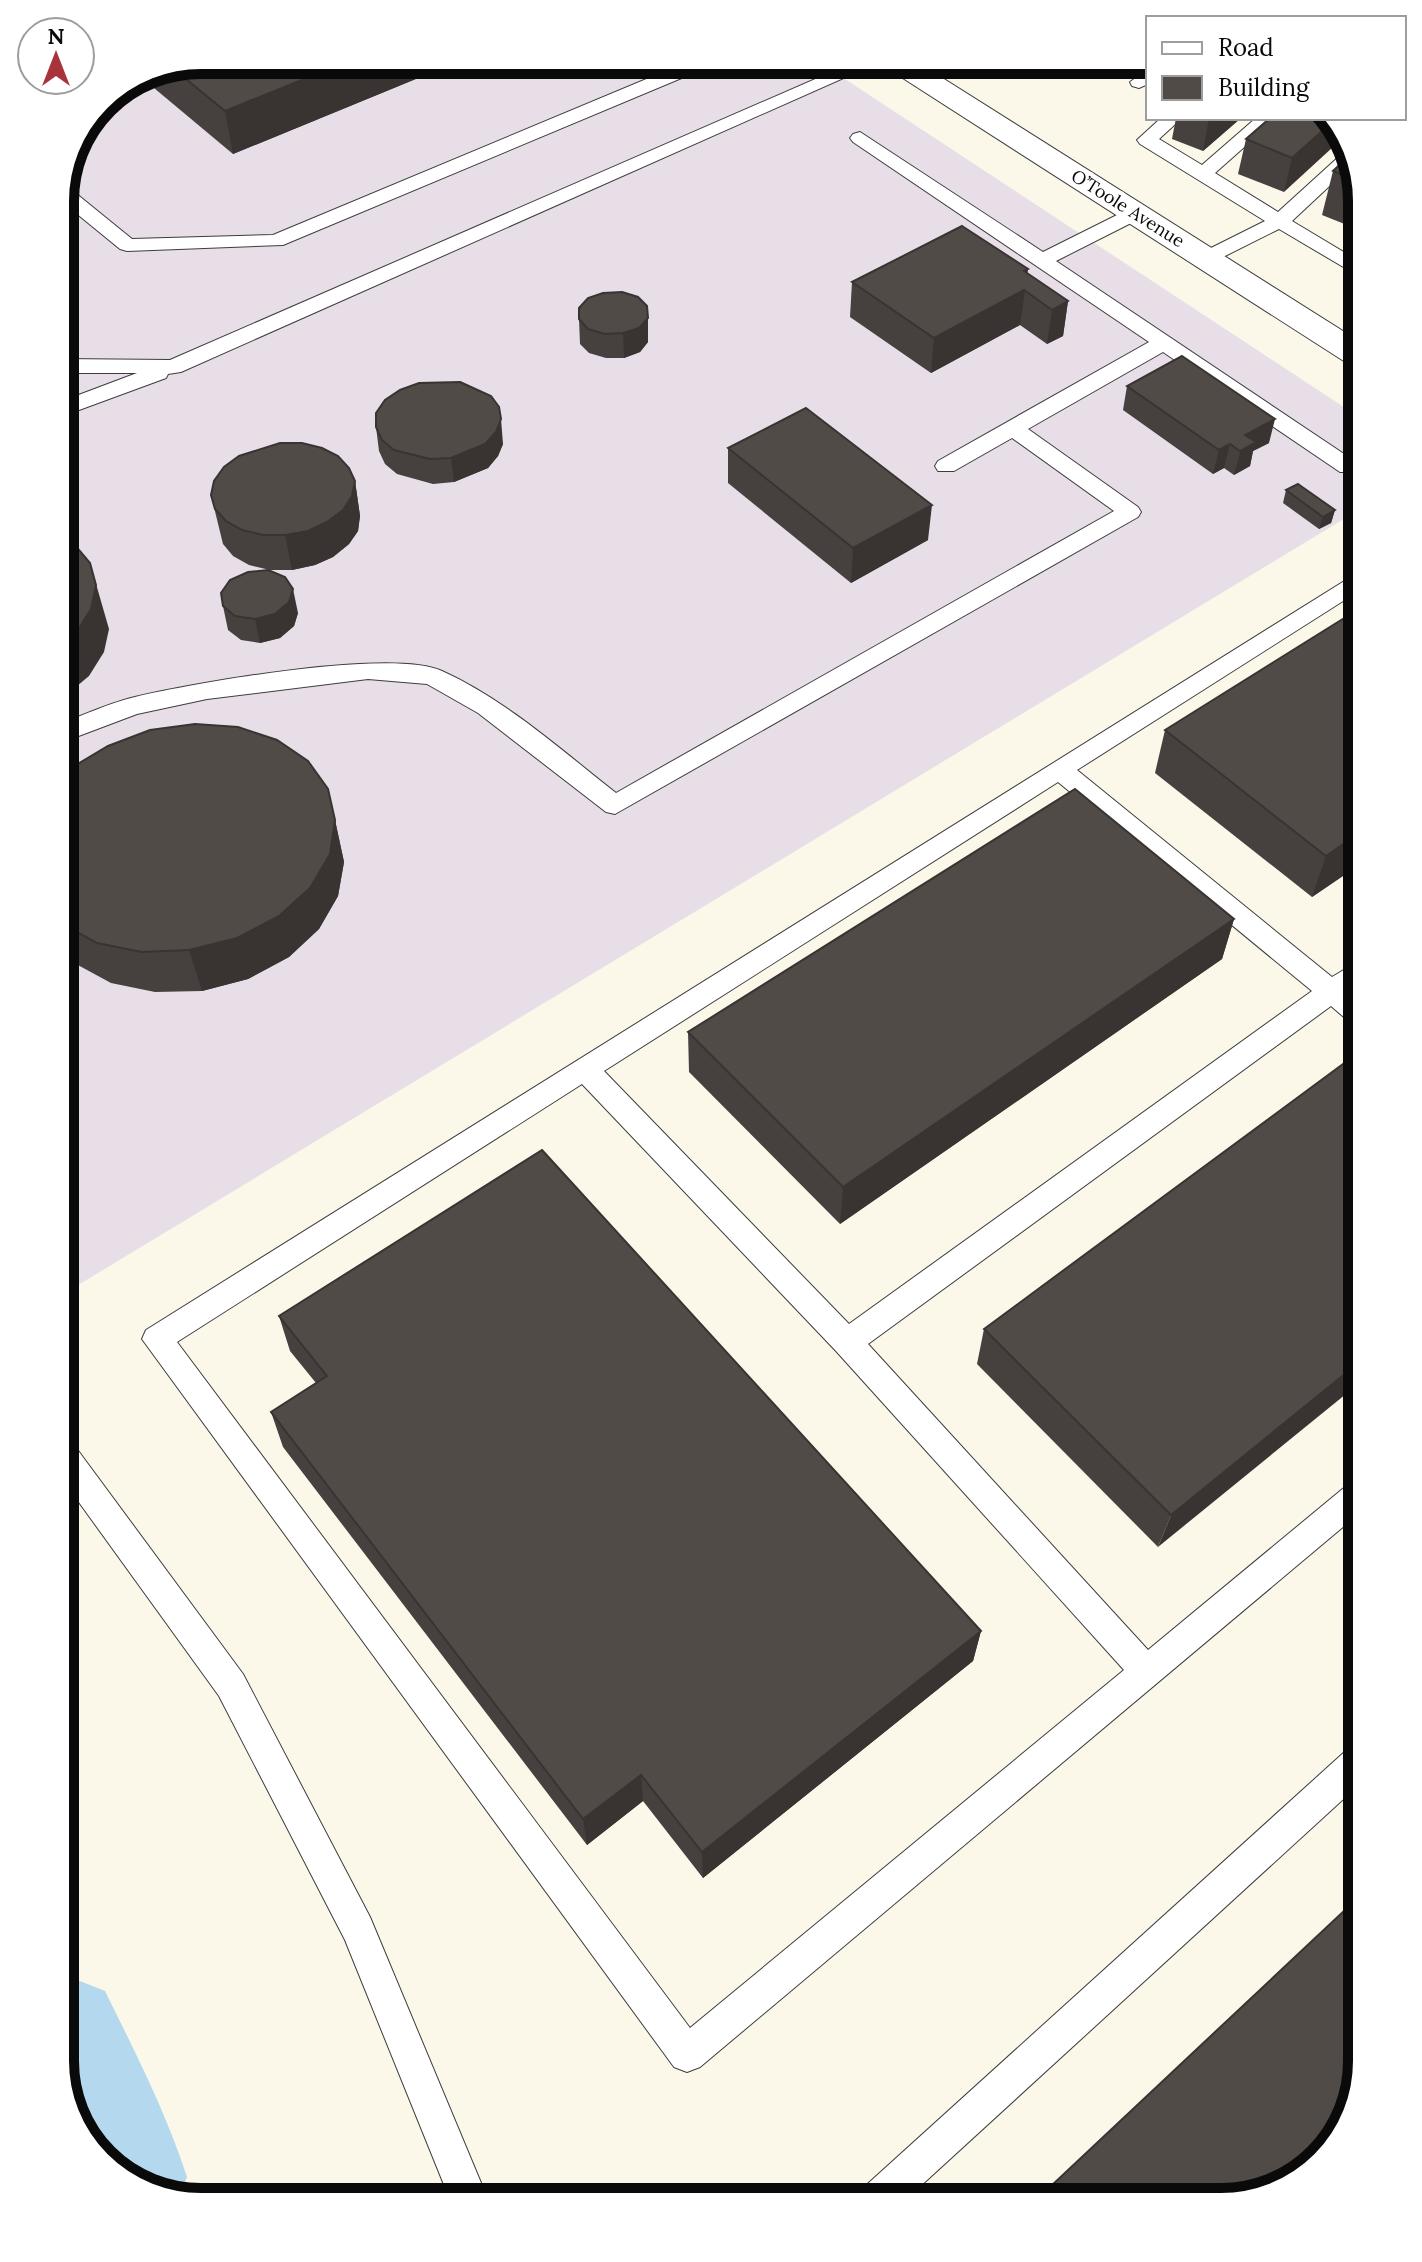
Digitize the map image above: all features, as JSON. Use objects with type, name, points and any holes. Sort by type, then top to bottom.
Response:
[{"type":"street","name":"O’Toole Avenue","points":[[916,74],[1348,349]]},
{"type":"lane","points":[[74,202],[127,245],[276,241],[675,74]]},
{"type":"lane","points":[[74,405],[173,367],[843,74]]},
{"type":"lane","points":[[1170,120],[1147,140],[1348,261]]},
{"type":"lane","points":[[1203,174],[1265,120]]},
{"type":"lane","points":[[860,138],[1348,467]]},
{"type":"lane","points":[[1206,258],[1280,221],[1342,164]]},
{"type":"lane","points":[[1041,261],[1136,213]]},
{"type":"lane","points":[[946,466],[1163,343]]},
{"type":"lane","points":[[74,366],[173,367]]},
{"type":"lane","points":[[74,729],[133,706],[207,691],[368,671],[432,676],[487,707],[615,805],[1130,512],[1014,429]]},
{"type":"lane","points":[[1348,587],[157,1339],[687,2054],[1348,1504]]},
{"type":"lane","points":[[1060,770],[1348,1004]]},
{"type":"lane","points":[[847,1342],[1348,979]]},
{"type":"lane","points":[[585,1069],[847,1342],[1147,1672]]},
{"type":"lane","points":[[74,1470],[231,1685],[358,1929],[464,2188]]},
{"type":"lane","points":[[890,2188],[1348,1772]]},
{"type":"shaded area","points":[[201,74],[837,74],[1348,410],[1348,516],[74,1288],[74,193],[78,168],[95,131],[111,111],[131,95],[177,76]]},
{"type":"building","points":[[316,74],[225,111],[182,76]]},
{"type":"building","points":[[1268,120],[1318,120],[1325,128],[1292,158],[1246,139]]},
{"type":"building","points":[[1342,163],[1345,176],[1333,171]]},
{"type":"building","points":[[962,226],[1028,269],[1024,271],[1068,301],[1052,310],[1024,290],[934,338],[852,282]]},
{"type":"building","points":[[622,292],[638,297],[647,306],[648,318],[639,328],[605,334],[588,329],[579,319],[579,308],[588,298]]},
{"type":"building","points":[[1182,356],[1275,419],[1245,435],[1256,442],[1240,451],[1230,444],[1219,450],[1127,386]]},
{"type":"building","points":[[460,382],[491,396],[499,407],[501,419],[496,432],[485,444],[451,458],[430,459],[394,450],[382,440],[376,427],[376,413],[385,400],[419,383]]},
{"type":"building","points":[[806,408],[932,505],[853,548],[728,448]]},
{"type":"building","points":[[280,443],[302,443],[338,456],[355,481],[352,496],[343,510],[308,531],[263,535],[242,530],[226,521],[215,509],[211,495],[214,481],[224,467],[239,456]]},
{"type":"building","points":[[1298,484],[1335,510],[1323,517],[1286,490]]},
{"type":"building","points":[[74,544],[90,563],[96,585],[91,609],[74,635]]},
{"type":"building","points":[[268,570],[285,577],[293,589],[289,602],[275,614],[255,619],[235,616],[223,606],[221,593],[230,580],[248,572]]},
{"type":"building","points":[[1348,616],[1348,841],[1326,856],[1165,730]]},
{"type":"building","points":[[195,724],[238,727],[277,740],[308,761],[328,789],[335,820],[330,854],[310,888],[279,916],[237,938],[189,950],[142,952],[97,943],[74,930],[74,766],[108,746],[150,730]]},
{"type":"building","points":[[1075,789],[1234,919],[843,1187],[688,1032]]},
{"type":"building","points":[[1348,1060],[1348,1371],[1171,1515],[984,1329]]},
{"type":"building","points":[[542,1150],[981,1631],[702,1852],[641,1775],[583,1819],[271,1412],[327,1376],[279,1316]]},
{"type":"building","points":[[1348,1907],[1346,2085],[1327,2131],[1305,2156],[1277,2175],[1245,2186],[1049,2188]]},
{"type":"waterway","points":[[74,2065],[115,2154]]}]
